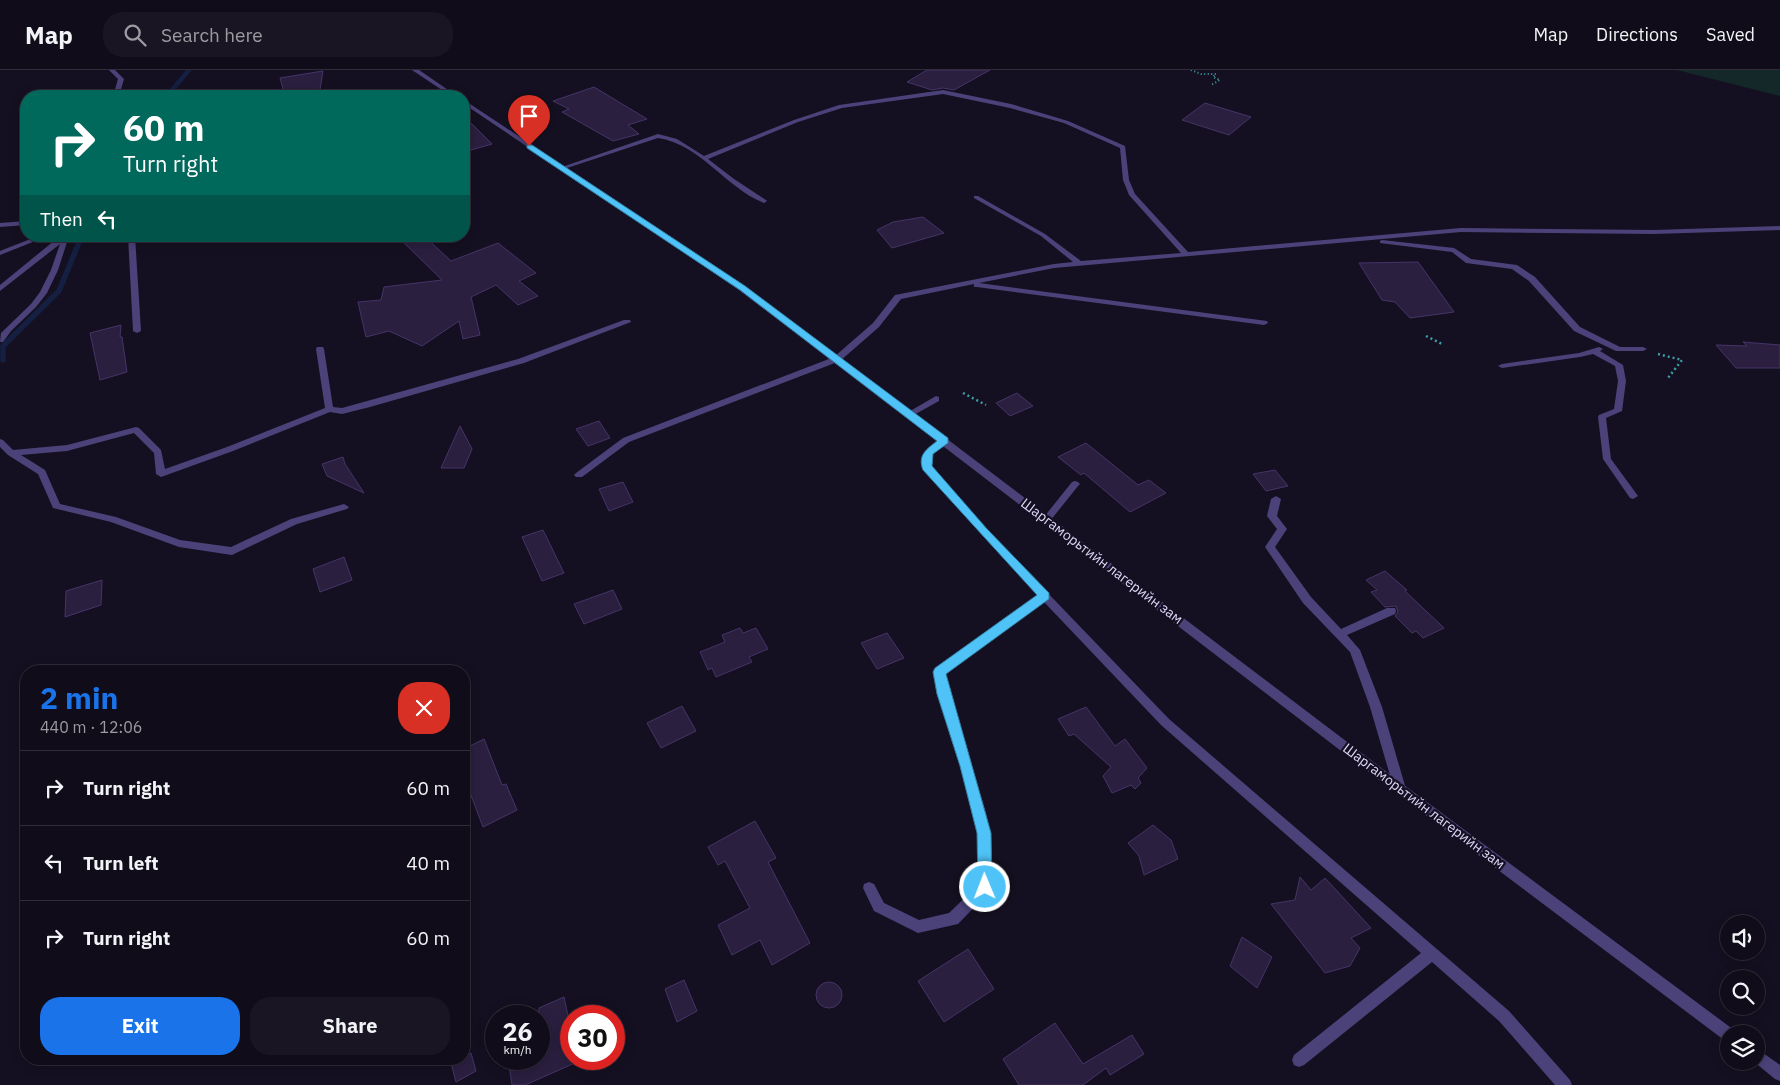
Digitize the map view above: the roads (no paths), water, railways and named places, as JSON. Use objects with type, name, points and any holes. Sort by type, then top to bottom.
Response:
[{"type":"street","points":[[112,70],[121,79],[118,90]]},
{"type":"street","points":[[415,70],[445,90]]},
{"type":"street","points":[[704,158],[796,121],[860,103],[943,92],[996,102],[1066,122],[1123,147],[1126,180],[1132,195],[1187,255]]},
{"type":"street","name":"Шаргаморьтийн лагерийн зам","points":[[470,106],[742,288],[1400,789],[1720,1028]]},
{"type":"street","points":[[562,168],[658,136],[667,137],[704,158],[722,174],[764,201]]},
{"type":"street","points":[[976,197],[1043,235],[1080,264]]},
{"type":"street","points":[[0,225],[20,223]]},
{"type":"street","points":[[579,475],[626,440],[836,359],[876,325],[898,297],[1054,266],[1460,230],[1654,232],[1780,228]]},
{"type":"street","points":[[1361,239],[1454,250],[1469,262],[1514,267],[1532,279],[1577,329],[1619,349],[1643,349]]},
{"type":"street","points":[[0,253],[29,242]]},
{"type":"street","points":[[0,289],[58,242]]},
{"type":"street","points":[[0,340],[7,330],[37,302],[51,281],[63,242]]},
{"type":"street","points":[[131,242],[137,331]]},
{"type":"street","points":[[971,284],[1264,324]]},
{"type":"street","points":[[11,453],[67,448],[136,430],[158,452],[161,474],[230,450],[329,409],[342,411],[370,404],[521,361],[627,322]]},
{"type":"street","points":[[1502,366],[1580,355],[1610,345]]},
{"type":"street","points":[[320,349],[329,409]]},
{"type":"street","points":[[1594,350],[1619,365],[1622,381],[1618,410],[1602,417],[1607,459],[1634,496]]},
{"type":"street","points":[[909,414],[936,399]]},
{"type":"street","points":[[944,441],[928,452],[927,467],[984,532],[1165,722],[1504,1016],[1565,1085]]},
{"type":"street","points":[[0,442],[11,453],[42,472],[56,506],[113,519],[179,543],[232,551],[294,521],[344,507]]},
{"type":"street","points":[[1047,519],[1074,484]]},
{"type":"street","points":[[1276,499],[1272,516],[1282,529],[1270,547],[1307,600],[1355,650],[1376,707],[1400,789]]},
{"type":"street","points":[[869,888],[879,908],[918,927],[953,919],[985,887],[984,833],[967,766],[939,672],[1045,596]]},
{"type":"street","points":[[1340,634],[1390,612]]},
{"type":"street","points":[[1298,1060],[1432,953]]},
{"type":"street","points":[[1765,1062],[1780,1074]]},
{"type":"waterway","points":[[172,90],[189,70]]},
{"type":"waterway","points":[[3,360],[3,346],[59,291],[79,242]]}]
